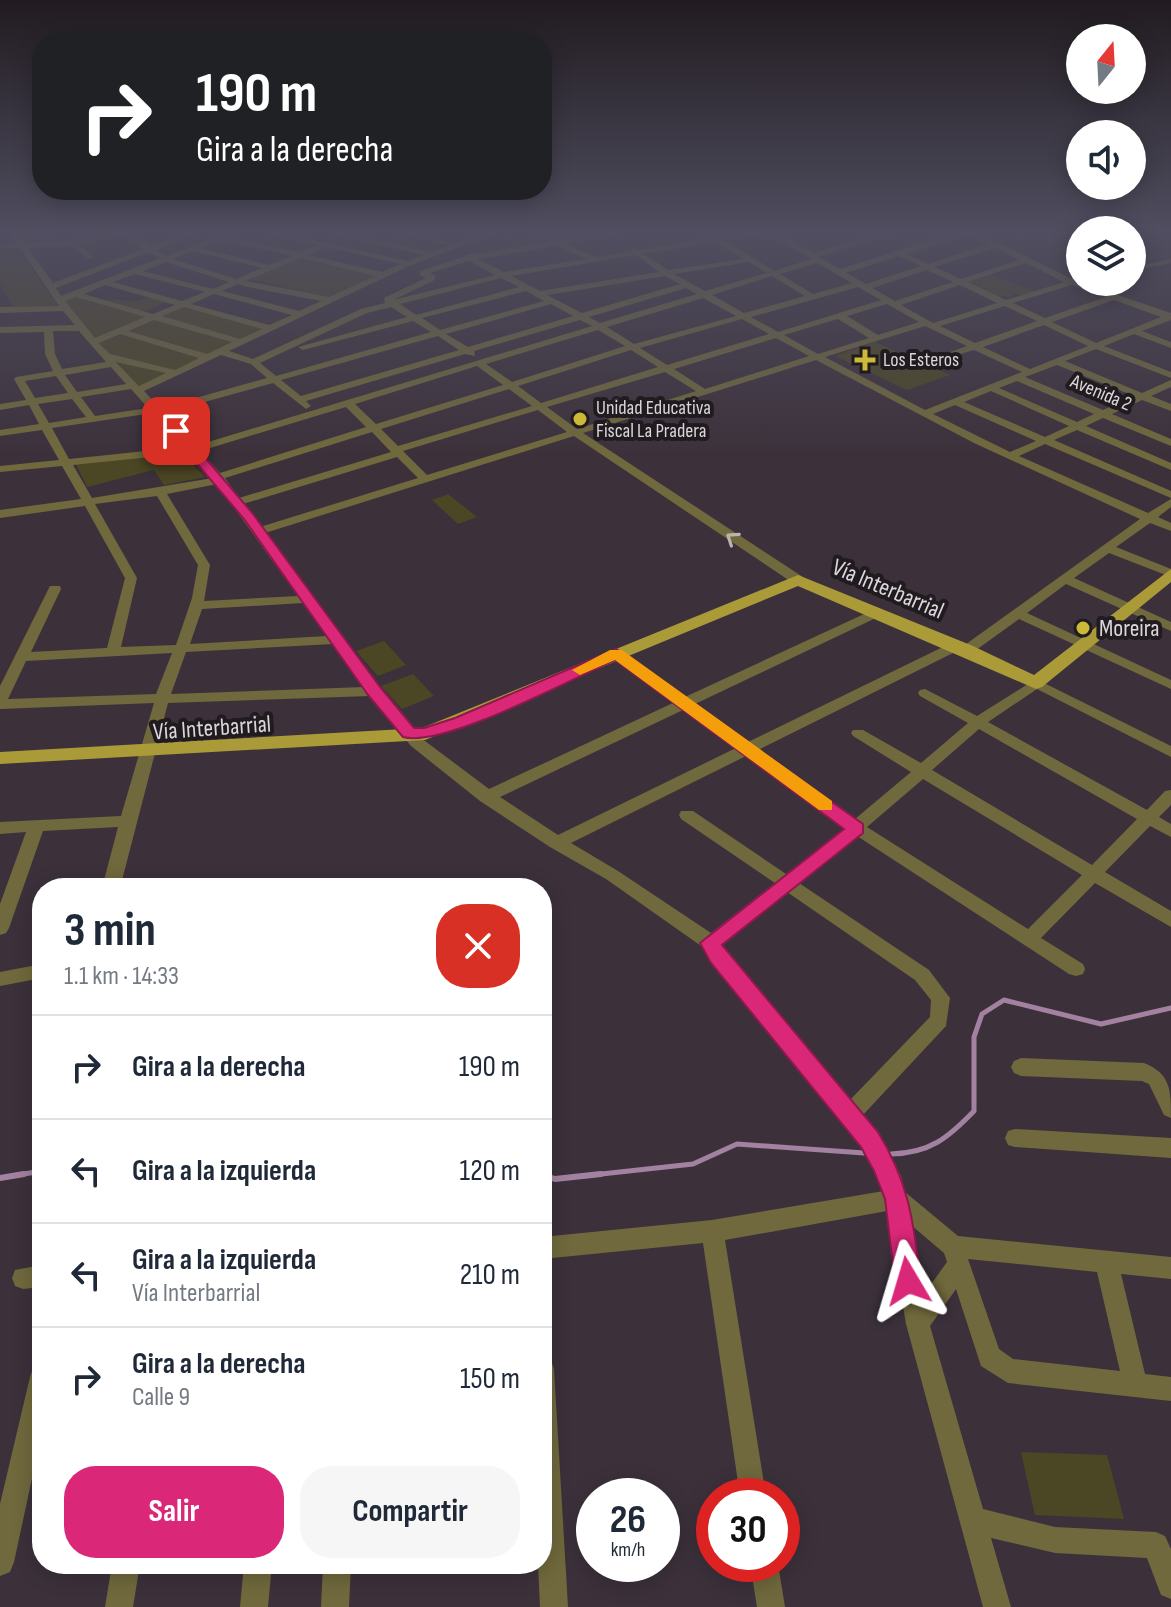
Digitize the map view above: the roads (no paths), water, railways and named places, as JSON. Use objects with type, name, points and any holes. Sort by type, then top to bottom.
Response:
[{"type":"main road","points":[[1036,683],[1171,574]]},
{"type":"main road","name":"Vía Interbarrial","points":[[0,767],[417,736],[798,580],[962,648],[1036,683]]},
{"type":"main road","name":"Vía Interbarrial","points":[[0,758],[144,755]]},
{"type":"street","points":[[0,310],[47,310],[60,305]]},
{"type":"street","points":[[63,305],[108,360],[195,449],[259,531],[374,691],[417,736],[486,797],[612,875],[711,943],[718,958],[849,1115],[885,1165],[898,1199],[908,1281],[918,1324],[997,1607]]},
{"type":"street","points":[[111,305],[241,342]]},
{"type":"street","points":[[93,342],[181,305]]},
{"type":"street","points":[[187,305],[270,328]]},
{"type":"street","points":[[264,305],[300,314]]},
{"type":"street","points":[[0,407],[134,388],[177,373],[319,305]]},
{"type":"street","points":[[254,362],[380,305]]},
{"type":"street","points":[[399,305],[467,350],[576,433],[798,580]]},
{"type":"street","points":[[270,355],[461,305]]},
{"type":"street","points":[[1,429],[47,427],[156,411],[539,305]]},
{"type":"street","points":[[560,305],[704,392]]},
{"type":"street","points":[[299,400],[619,305]]},
{"type":"street","points":[[0,469],[195,449],[665,305]]},
{"type":"street","points":[[725,305],[925,414],[1171,527]]},
{"type":"street","points":[[0,514],[160,492],[219,479],[372,427],[633,347],[784,305]]},
{"type":"street","points":[[237,502],[662,367],[879,305]]},
{"type":"street","points":[[896,305],[1029,372]]},
{"type":"street","points":[[259,531],[820,355],[1001,305]]},
{"type":"street","points":[[1012,305],[1096,346],[1171,375]]},
{"type":"street","points":[[936,360],[1092,305]]},
{"type":"street","points":[[1137,305],[1171,317]]},
{"type":"street","points":[[0,328],[12,310]]},
{"type":"street","points":[[33,329],[47,310]]},
{"type":"street","points":[[838,315],[876,338]]},
{"type":"street","points":[[925,414],[1171,317]]},
{"type":"street","points":[[180,349],[241,320]]},
{"type":"street","points":[[0,328],[82,328]]},
{"type":"street","points":[[49,329],[47,339],[59,373],[93,420]]},
{"type":"street","points":[[120,331],[209,358]]},
{"type":"street","points":[[1134,331],[1171,345]]},
{"type":"street","points":[[221,352],[254,362],[314,413]]},
{"type":"street","points":[[113,652],[131,578],[19,379],[59,373],[108,360],[177,373]]},
{"type":"street","points":[[1056,361],[1171,408]]},
{"type":"street","name":"Avenida 2","points":[[1016,377],[1171,443]]},
{"type":"street","points":[[1011,456],[1171,383]]},
{"type":"street","points":[[989,387],[1171,467]]},
{"type":"street","points":[[956,402],[1171,495]]},
{"type":"street","points":[[348,403],[425,479]]},
{"type":"street","points":[[114,878],[144,755],[196,605],[204,565],[160,492]]},
{"type":"street","points":[[556,843],[962,648],[1019,614],[1171,502]]},
{"type":"street","points":[[1107,548],[1171,574]]},
{"type":"street","points":[[1065,579],[1171,627]]},
{"type":"street","points":[[55,589],[0,702],[374,691]]},
{"type":"street","points":[[196,605],[308,599]]},
{"type":"street","points":[[486,797],[875,613]]},
{"type":"street","points":[[1019,614],[1171,685]]},
{"type":"street","points":[[20,657],[338,640]]},
{"type":"street","points":[[616,654],[688,703],[856,828],[1076,969]]},
{"type":"street","points":[[711,943],[856,828],[977,723],[1036,683],[1171,752]]},
{"type":"street","points":[[925,693],[1171,831]]},
{"type":"street","points":[[858,733],[1171,920]]},
{"type":"street","points":[[1029,939],[1171,795]]},
{"type":"street","points":[[687,815],[922,975],[941,998],[939,1020],[849,1115]]},
{"type":"street","points":[[0,828],[128,821]]},
{"type":"street","points":[[0,928],[37,826]]},
{"type":"street","points":[[0,979],[32,973]]},
{"type":"street","points":[[1021,1067],[1144,1072],[1156,1078],[1171,1109]]},
{"type":"street","points":[[1015,1138],[1171,1148]]},
{"type":"street","points":[[552,1247],[712,1231],[898,1199]]},
{"type":"street","points":[[898,1199],[956,1255],[990,1357],[998,1366],[1008,1371],[1171,1389]]},
{"type":"street","points":[[712,1231],[750,1478]]},
{"type":"street","points":[[956,1255],[1171,1268]]},
{"type":"street","points":[[918,1324],[956,1255]]},
{"type":"street","points":[[1107,1264],[1136,1387]]},
{"type":"street","points":[[0,1562],[32,1421]]},
{"type":"street","points":[[972,1520],[1055,1540],[1163,1544],[1171,1585]]},
{"type":"street","points":[[552,1567],[554,1607]]},
{"type":"street","points":[[119,1607],[124,1574]]},
{"type":"street","points":[[254,1607],[257,1574]]},
{"type":"street","points":[[335,1607],[337,1574]]},
{"type":"street","points":[[767,1582],[771,1607]]},
{"type":"waterway","points":[[891,1154],[928,1147],[956,1129],[974,1111],[974,1037],[982,1014],[1004,1000],[1101,1024],[1171,1008]]},
{"type":"waterway","points":[[583,1176],[693,1164],[737,1144],[864,1153]]},
{"type":"waterway","points":[[0,1178],[32,1173]]},
{"type":"waterway","points":[[552,1178],[601,1174]]},
{"type":"place","name":"Los Esteros","points":[[865,360]]},
{"type":"place","name":"Unidad Educativa Fiscal La Pradera","points":[[580,419]]},
{"type":"place","name":"Moreira","points":[[1083,628]]}]
